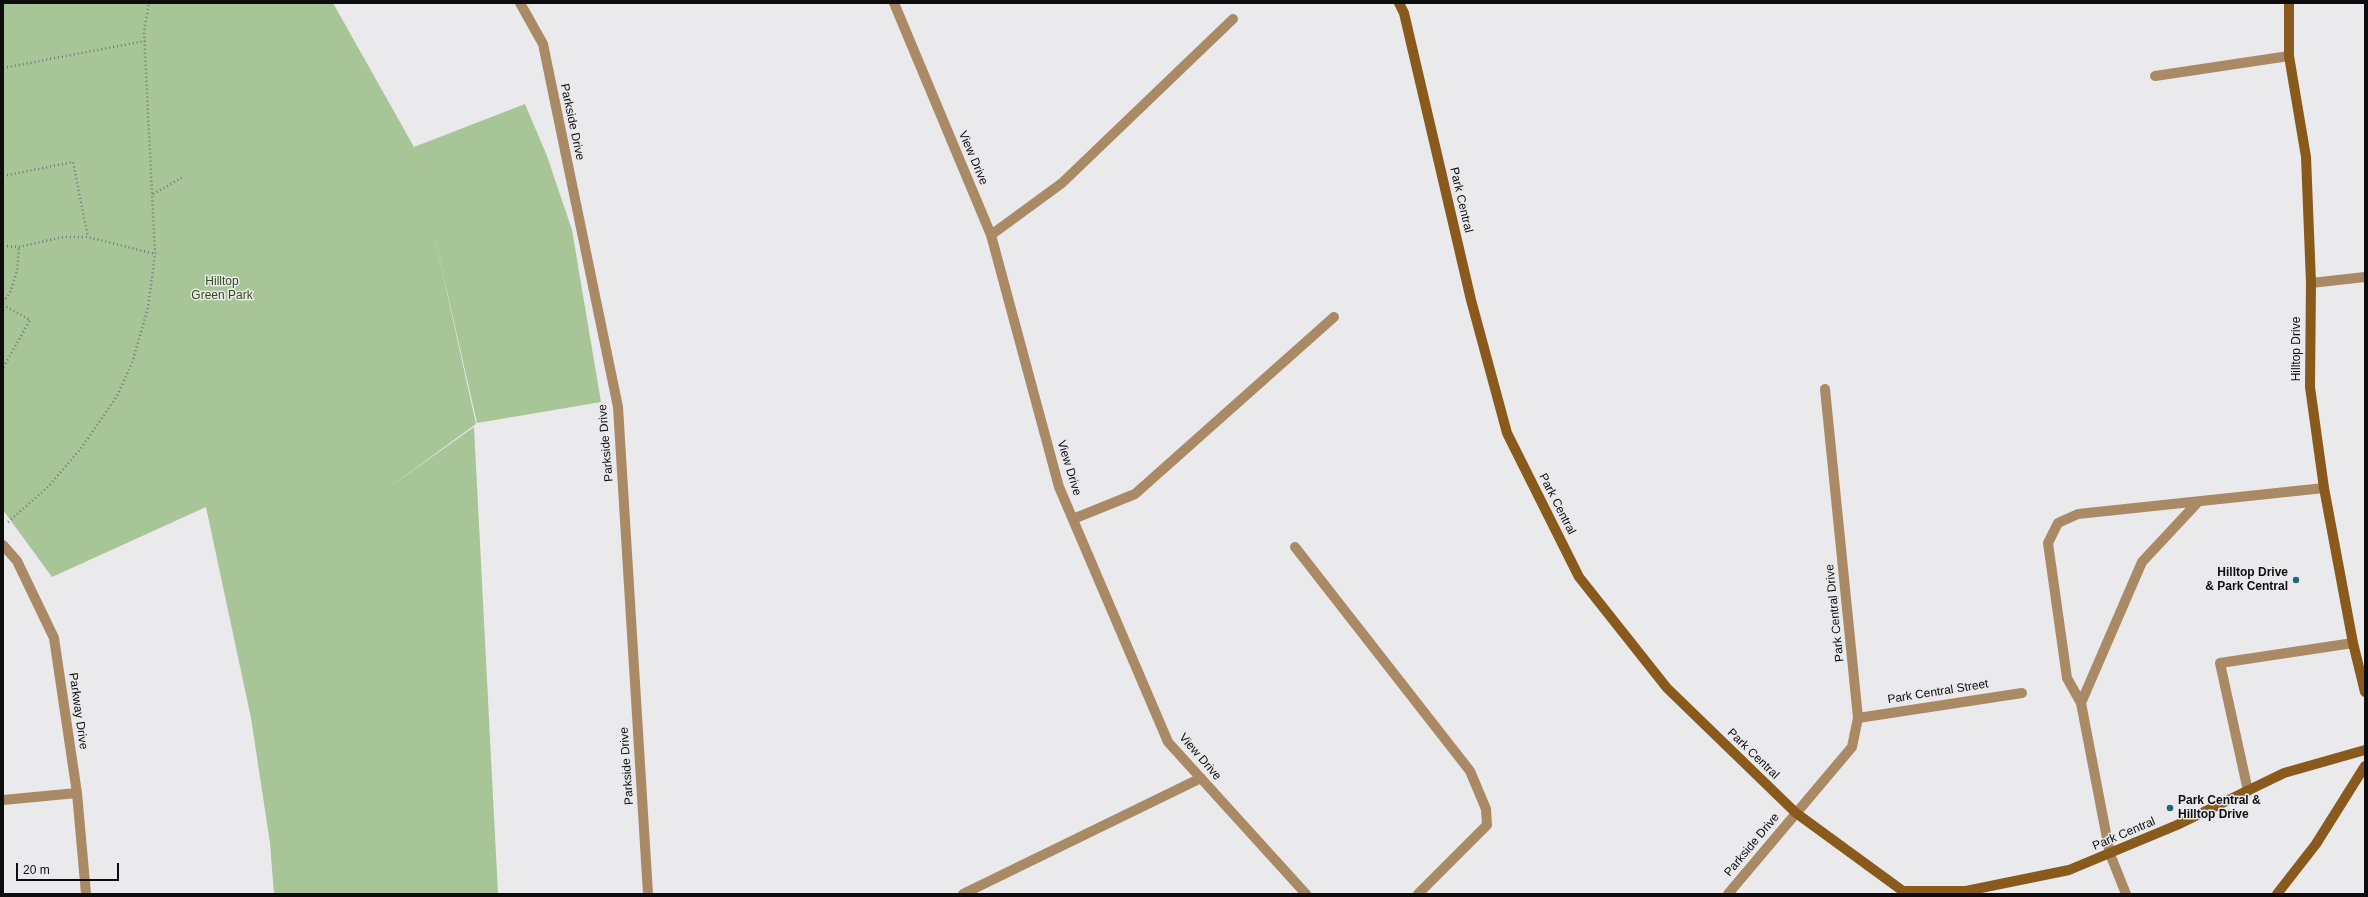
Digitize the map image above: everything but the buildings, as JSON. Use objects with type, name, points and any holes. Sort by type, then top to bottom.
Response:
[{"type":"street","name":"Parkside Drive","points":[[520,3],[543,44],[618,407],[648,894]]},
{"type":"street","name":"View Drive","points":[[894,3],[991,235],[1059,488],[1168,742],[1306,894]]},
{"type":"street","name":"Park Central","points":[[1400,3],[1404,13],[1471,300],[1507,433],[1579,577],[1667,688],[1796,813],[1906,892],[1966,891],[2069,870],[2177,825],[2284,773],[2365,750]]},
{"type":"street","name":"Hilltop Drive","points":[[2289,3],[2289,56],[2306,157],[2311,283],[2310,387],[2324,488],[2352,643],[2365,692]]},
{"type":"street","points":[[991,235],[1062,183],[1233,19]]},
{"type":"street","points":[[2155,76],[2289,56]]},
{"type":"street","points":[[2311,283],[2365,277]]},
{"type":"street","points":[[1073,519],[1135,494],[1334,317]]},
{"type":"street","name":"Park Central Drive","points":[[1796,813],[1852,748],[1858,718],[1825,389]]},
{"type":"street","points":[[2126,894],[2110,854],[2081,703],[2067,678],[2048,543],[2058,523],[2078,514],[2324,488]]},
{"type":"street","points":[[2081,703],[2142,562],[2198,502]]},
{"type":"street","name":"Parkway Drive","points":[[3,545],[17,561],[54,638],[77,793],[86,894]]},
{"type":"street","points":[[1295,547],[1470,771],[1486,809],[1487,825],[1418,894]]},
{"type":"street","points":[[2248,791],[2220,663],[2352,643]]},
{"type":"street","name":"Park Central Street","points":[[1858,718],[2022,693]]},
{"type":"street","points":[[2277,894],[2316,844],[2365,766]]},
{"type":"street","points":[[963,894],[1200,778]]},
{"type":"street","points":[[3,800],[77,793]]},
{"type":"street","name":"Parkside Drive","points":[[1728,894],[1796,813]]},
{"type":"path","points":[[3,527],[53,481],[82,447],[117,396],[132,363],[148,308],[155,254],[145,41],[149,3]]},
{"type":"path","points":[[3,68],[145,41]]},
{"type":"path","points":[[3,176],[73,162],[88,237]]},
{"type":"path","points":[[153,194],[183,178]]},
{"type":"path","points":[[3,246],[19,246],[63,238],[88,237],[155,254]]},
{"type":"path","points":[[3,302],[10,293],[17,270],[19,246]]},
{"type":"path","points":[[3,305],[30,320],[3,368]]},
{"type":"green space","name":"Hilltop Green Park","points":[[3,3],[333,3],[414,147],[525,104],[547,156],[572,230],[601,402],[477,423],[434,234],[476,424],[384,491],[474,427],[498,894],[274,894],[270,843],[251,718],[206,507],[52,577],[3,510]]},
{"type":"place","name":"Hilltop Drive & Park Central","points":[[2296,580]]},
{"type":"place","name":"Park Central & Hilltop Drive","points":[[2170,808]]}]
